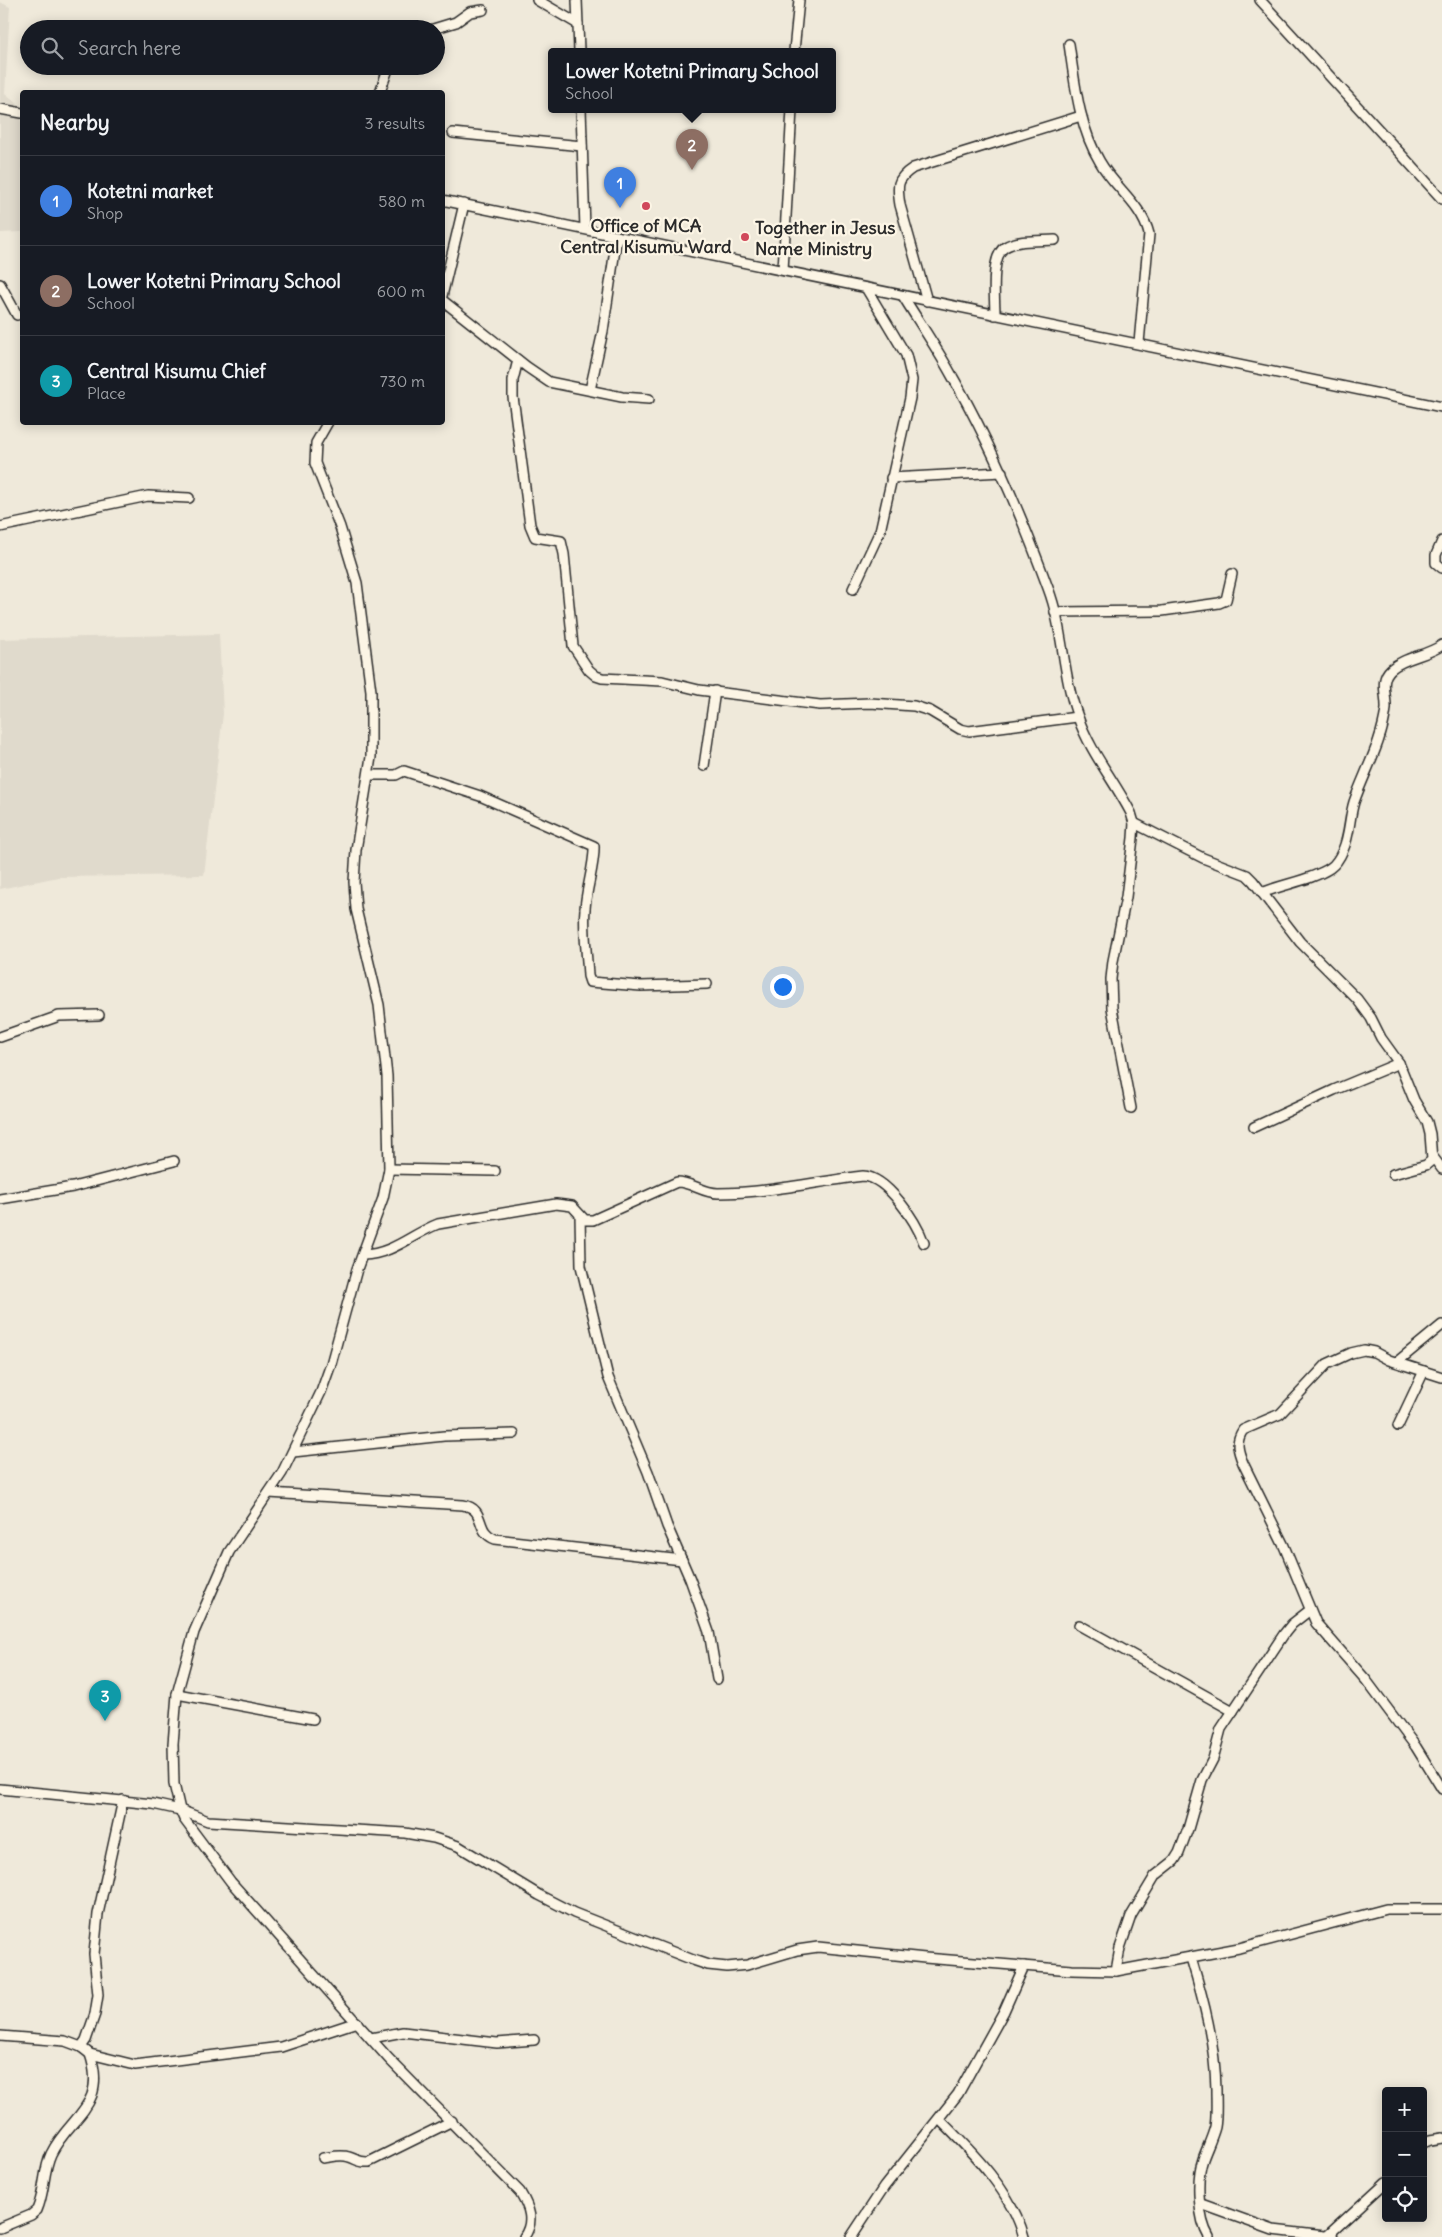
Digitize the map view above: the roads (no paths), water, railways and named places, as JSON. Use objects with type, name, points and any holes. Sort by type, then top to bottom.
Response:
[{"type":"street","points":[[537,0],[578,24]]},
{"type":"street","points":[[577,0],[579,48]]},
{"type":"street","points":[[794,48],[799,0]]},
{"type":"street","points":[[1260,0],[1442,199]]},
{"type":"street","points":[[445,26],[470,12],[483,10]]},
{"type":"street","points":[[1068,44],[1081,116],[1099,161],[1142,218],[1150,234],[1139,343]]},
{"type":"street","points":[[381,90],[386,75]]},
{"type":"street","points":[[0,108],[20,113]]},
{"type":"street","points":[[581,113],[585,229]]},
{"type":"street","points":[[783,270],[792,113]]},
{"type":"street","points":[[927,301],[900,205],[898,190],[902,174],[913,168],[1081,116]]},
{"type":"street","points":[[453,133],[582,146]]},
{"type":"street","points":[[445,201],[1441,407]]},
{"type":"street","points":[[445,283],[464,204]]},
{"type":"street","points":[[590,390],[603,332],[617,236]]},
{"type":"street","points":[[995,315],[995,269],[1000,251],[1006,246],[1055,240]]},
{"type":"street","points":[[0,284],[17,314]]},
{"type":"street","points":[[853,589],[880,531],[910,398],[912,380],[906,355],[866,288]]},
{"type":"street","points":[[903,296],[951,374],[1002,472],[1049,590],[1061,632],[1070,691],[1077,717],[1090,748],[1132,813],[1134,822],[1126,897],[1111,979],[1112,1008],[1131,1108]]},
{"type":"street","points":[[445,302],[549,382],[622,397],[649,399]]},
{"type":"street","points":[[518,360],[512,380],[513,397],[530,525],[536,537],[540,539],[554,538],[561,541],[573,646],[589,670],[596,676],[602,678],[662,681],[699,690],[820,705],[870,703],[914,706],[930,711],[960,729],[969,731],[1077,717]]},
{"type":"street","points":[[326,425],[316,443],[315,463],[342,534],[357,583],[371,691],[371,757],[356,850],[354,882],[356,909],[379,1006],[387,1076],[389,1169],[383,1198],[346,1307],[331,1364],[321,1392],[293,1452],[269,1493],[234,1544],[194,1632],[177,1694],[173,1744],[174,1774],[180,1810],[201,1844],[231,1882],[370,2038],[520,2192],[529,2207],[530,2214],[530,2220],[524,2237]]},
{"type":"street","points":[[891,478],[1002,472]]},
{"type":"street","points":[[0,526],[148,496],[188,498]]},
{"type":"street","points":[[1442,540],[1436,555],[1436,562],[1442,568]]},
{"type":"street","points":[[1055,612],[1162,611],[1219,603],[1226,600],[1232,574]]},
{"type":"street","points":[[1262,893],[1318,874],[1331,868],[1339,859],[1346,840],[1354,802],[1381,733],[1386,707],[1384,686],[1387,674],[1391,669],[1400,664],[1442,645]]},
{"type":"street","points":[[704,766],[715,691]]},
{"type":"street","points":[[369,775],[396,775],[404,771],[480,796],[594,846],[584,911],[590,982],[641,986],[707,984]]},
{"type":"street","points":[[1134,822],[1202,858],[1247,875],[1300,942],[1357,999],[1399,1063],[1414,1100],[1427,1122],[1433,1158],[1442,1169]]},
{"type":"street","points":[[0,1037],[59,1016],[99,1014]]},
{"type":"street","points":[[1254,1127],[1334,1090],[1399,1063]]},
{"type":"street","points":[[1393,1174],[1426,1165],[1433,1158]]},
{"type":"street","points":[[0,1200],[73,1187],[174,1161]]},
{"type":"street","points":[[389,1169],[495,1171]]},
{"type":"street","points":[[364,1255],[385,1252],[424,1229],[438,1224],[556,1204],[572,1206],[585,1220],[593,1220],[677,1182],[685,1183],[709,1193],[719,1193],[871,1176],[884,1184],[915,1224],[924,1243]]},
{"type":"street","points":[[580,1215],[581,1266],[608,1377],[709,1632],[717,1679]]},
{"type":"street","points":[[1397,1362],[1442,1325]]},
{"type":"street","points":[[1442,1377],[1374,1352],[1364,1350],[1351,1353],[1327,1364],[1280,1414],[1243,1430],[1239,1436],[1238,1453],[1284,1546],[1310,1610],[1321,1630],[1366,1680],[1416,1747],[1442,1788]]},
{"type":"street","points":[[1398,1426],[1424,1371]]},
{"type":"street","points":[[293,1452],[444,1436],[514,1434]]},
{"type":"street","points":[[269,1493],[463,1504],[474,1508],[478,1512],[483,1531],[494,1539],[682,1560]]},
{"type":"street","points":[[1116,1970],[1120,1948],[1131,1916],[1155,1876],[1174,1861],[1179,1853],[1202,1780],[1213,1759],[1217,1736],[1284,1634],[1292,1624],[1310,1610]]},
{"type":"street","points":[[1079,1625],[1233,1711]]},
{"type":"street","points":[[177,1694],[313,1719]]},
{"type":"street","points":[[0,1789],[153,1804],[180,1810],[208,1821],[404,1833],[434,1838],[458,1846],[539,1895],[574,1913],[708,1965],[747,1965],[797,1950],[818,1947],[1072,1970],[1116,1970],[1239,1948],[1386,1909],[1442,1909]]},
{"type":"street","points":[[81,2047],[86,2040],[95,2014],[98,1987],[94,1954],[98,1914],[123,1800]]},
{"type":"street","points":[[1191,1958],[1208,2015],[1213,2046],[1216,2087],[1215,2125],[1202,2160],[1200,2204],[1204,2226],[1210,2237]]},
{"type":"street","points":[[851,2237],[884,2187],[958,2094],[987,2045],[1024,1966]]},
{"type":"street","points":[[0,2036],[65,2042],[81,2047],[90,2054],[135,2064],[281,2048],[309,2040],[356,2022]]},
{"type":"street","points":[[370,2038],[403,2032],[497,2043],[534,2040]]},
{"type":"street","points":[[0,2228],[30,2216],[37,2210],[52,2153],[62,2136],[84,2112],[91,2099],[93,2074],[90,2054]]},
{"type":"street","points":[[939,2119],[974,2153],[991,2175],[1010,2204],[1024,2237]]},
{"type":"street","points":[[323,2158],[342,2156],[358,2162],[368,2162],[452,2121]]},
{"type":"street","points":[[1427,2142],[1442,2138]]},
{"type":"street","points":[[1200,2204],[1273,2230],[1329,2237],[1382,2186]]},
{"type":"place","name":"Lower Kotetni Primary School","points":[[692,170]]},
{"type":"place","name":"Office of MCA Central Kisumu Ward","points":[[646,206]]},
{"type":"place","name":"Kotetni market","points":[[620,208]]},
{"type":"place","name":"Together in Jesus Name Ministry","points":[[745,237]]},
{"type":"place","name":"Central Kisumu Chief","points":[[105,1721]]}]
